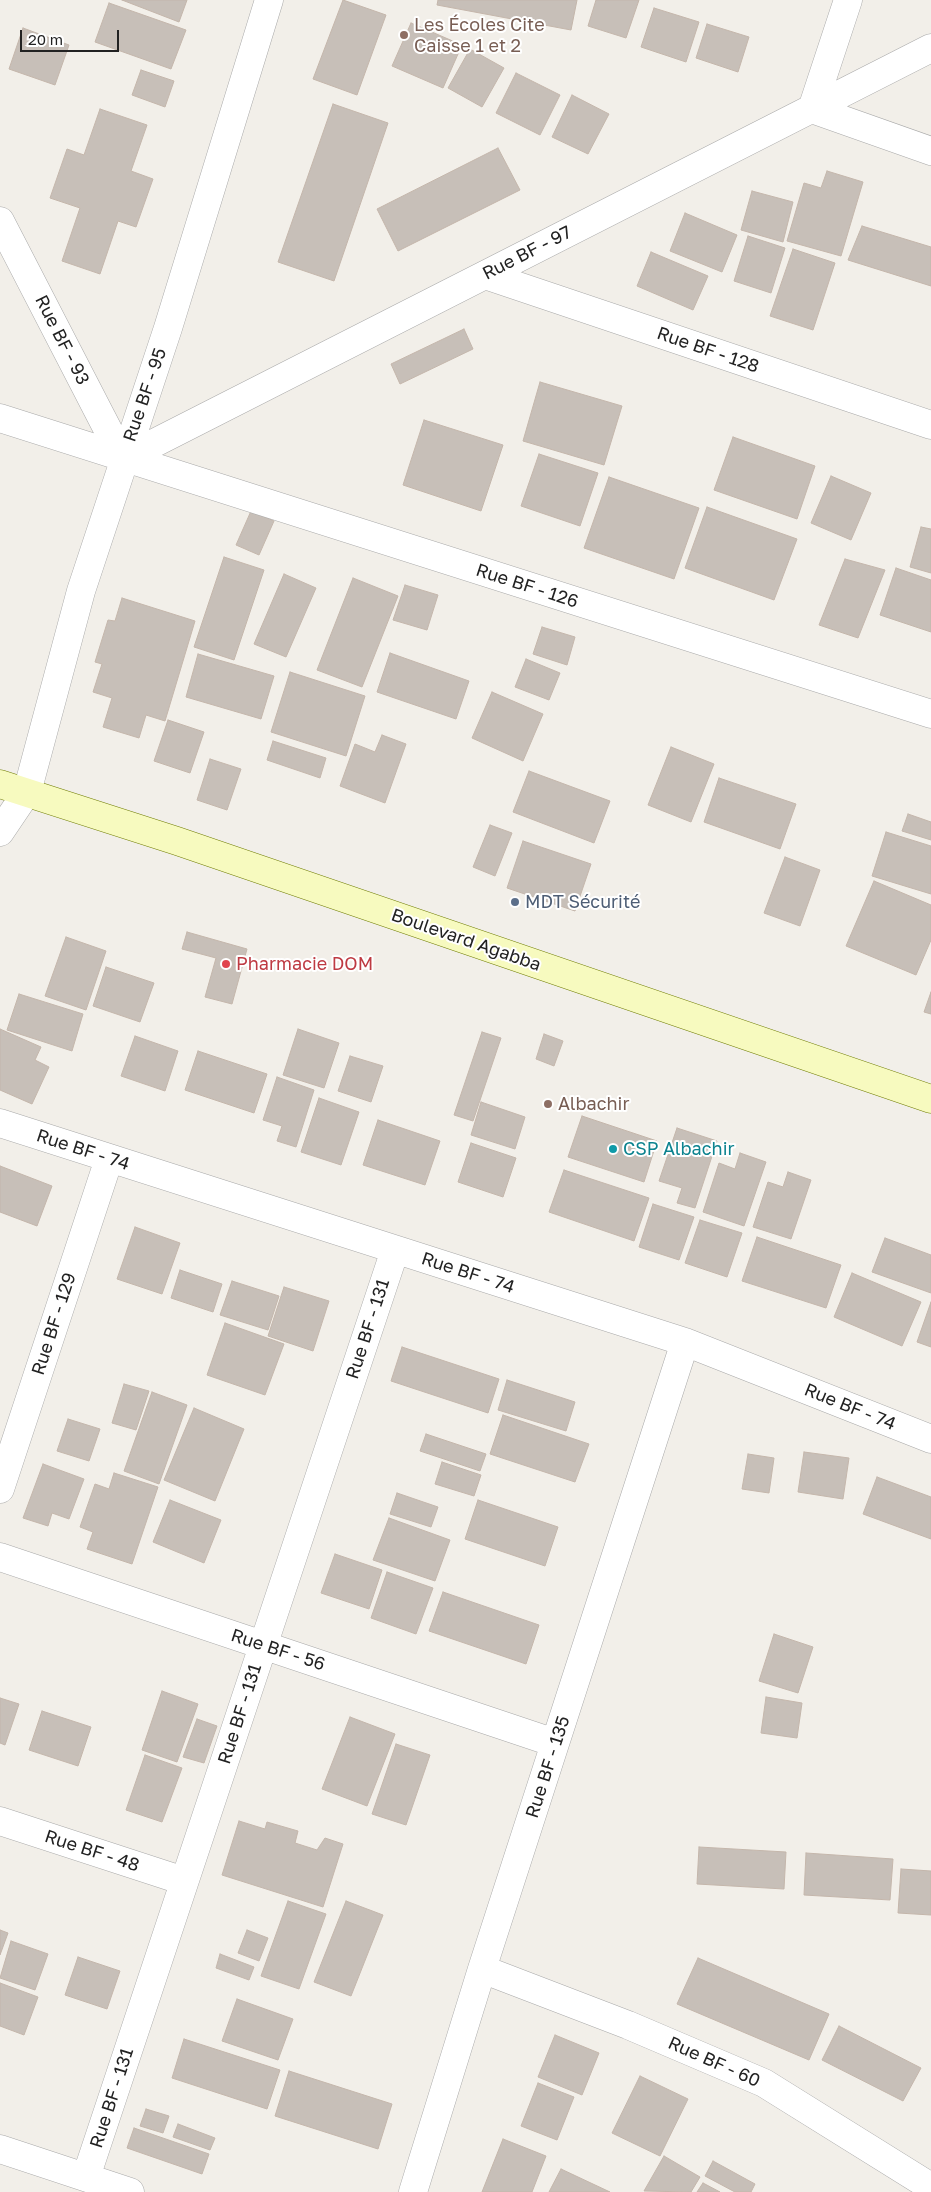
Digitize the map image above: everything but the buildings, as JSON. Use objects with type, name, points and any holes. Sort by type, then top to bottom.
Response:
[{"type":"main road","name":"Boulevard Agabba","points":[[0,784],[187,844],[931,1099]]},
{"type":"street","name":"Rue BF - 95","points":[[0,832],[27,792],[81,591],[123,459],[168,328],[269,0]]},
{"type":"street","points":[[848,0],[812,109],[931,151]]},
{"type":"street","name":"Rue BF - 97","points":[[123,459],[931,48]]},
{"type":"street","name":"Rue BF - 93","points":[[0,221],[123,459]]},
{"type":"street","name":"Rue BF - 128","points":[[485,275],[931,425]]},
{"type":"street","name":"Rue BF - 126","points":[[0,418],[123,459],[931,714]]},
{"type":"street","name":"Rue BF - 74","points":[[0,1123],[685,1342],[931,1439]]},
{"type":"street","name":"Rue BF - 129","points":[[0,1490],[109,1159]]},
{"type":"street","name":"Rue BF - 131","points":[[86,2177],[395,1250]]},
{"type":"street","name":"Rue BF - 135","points":[[413,2192],[482,1969],[685,1342]]},
{"type":"street","name":"Rue BF - 56","points":[[0,1557],[556,1743]]},
{"type":"street","name":"Rue BF - 48","points":[[0,1821],[184,1881]]},
{"type":"street","name":"Rue BF - 60","points":[[482,1969],[628,2025],[764,2083],[931,2187]]},
{"type":"street","points":[[0,2149],[130,2192]]},
{"type":"place","name":"Les Écoles Cite Caisse 1 et 2","points":[[404,35]]},
{"type":"place","name":"MDT Sécurité","points":[[515,902]]},
{"type":"place","name":"Pharmacie DOM","points":[[226,964]]},
{"type":"place","name":"Albachir","points":[[548,1104]]},
{"type":"place","name":"CSP Albachir","points":[[613,1149]]}]
